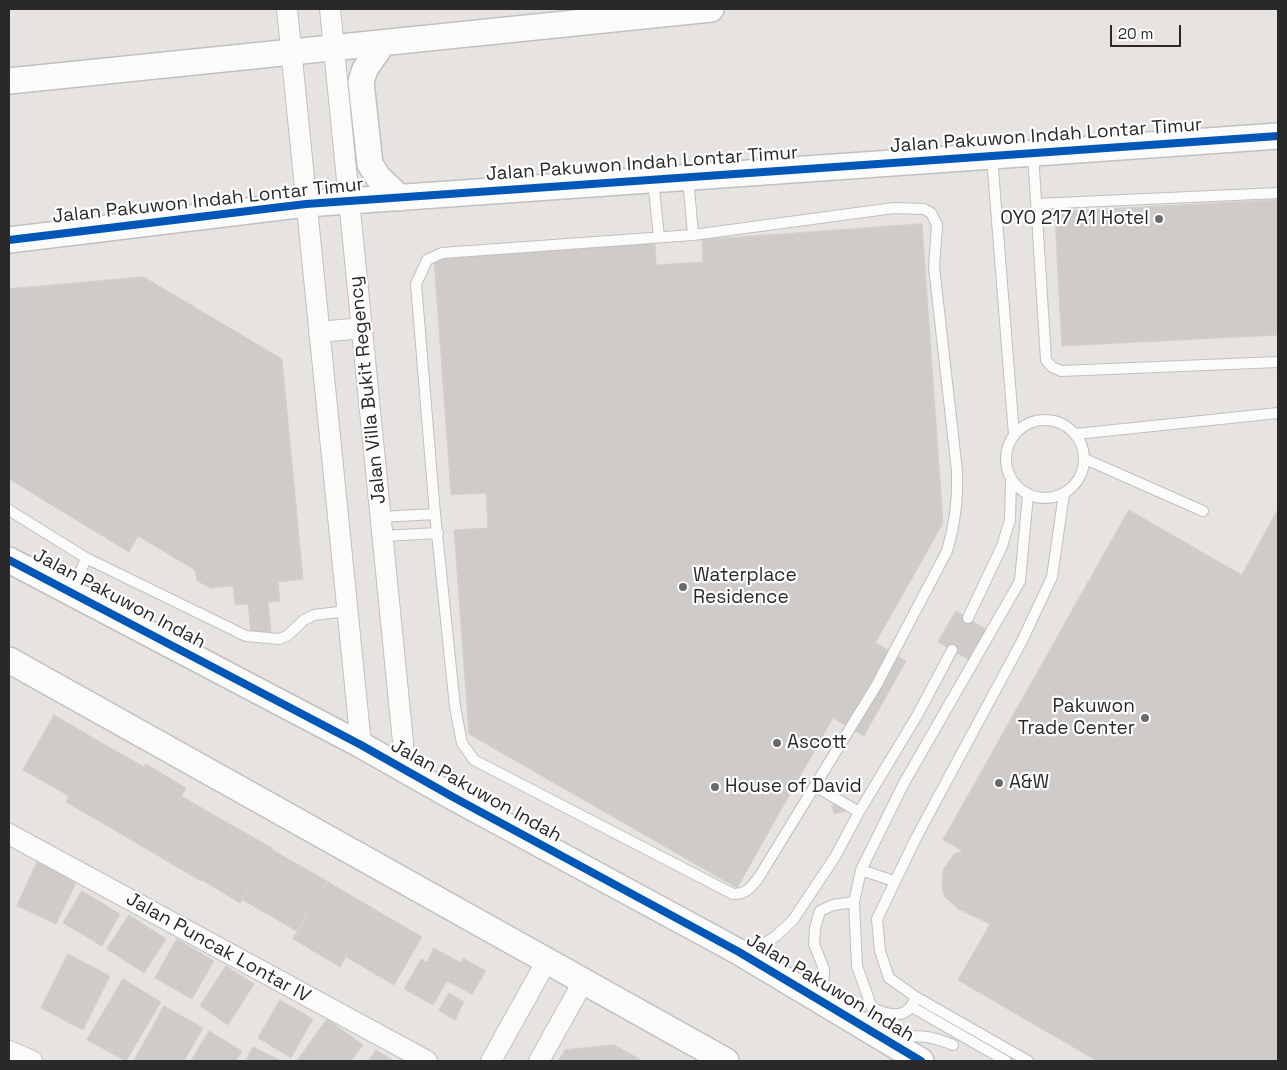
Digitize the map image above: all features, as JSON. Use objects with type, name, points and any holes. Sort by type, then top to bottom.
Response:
[{"type":"street","points":[[286,9],[361,745]]},
{"type":"street","name":"Jalan Villa Bukit Regency","points":[[330,9],[406,772]]},
{"type":"street","points":[[9,80],[711,9]]},
{"type":"street","points":[[383,43],[365,69],[361,82],[370,164],[378,177],[400,198]]},
{"type":"street","name":"Jalan Pakuwon Indah Lontar Timur","points":[[9,240],[306,204],[1278,136]]},
{"type":"street","points":[[319,332],[362,328]]},
{"type":"street","name":"Jalan Pakuwon Indah","points":[[9,560],[361,745],[406,772],[739,952],[921,1061]]},
{"type":"street","points":[[9,660],[726,1061]]},
{"type":"street","name":"Jalan Puncak Lontar IV","points":[[9,834],[427,1061]]},
{"type":"street","points":[[490,1061],[546,962]]},
{"type":"street","points":[[539,1061],[583,982]]},
{"type":"street","points":[[9,1051],[32,1061]]},
{"type":"lane","points":[[1032,153],[1046,360],[1052,366],[1061,371],[1278,362]]},
{"type":"lane","points":[[992,156],[1014,435]]},
{"type":"lane","points":[[688,177],[693,235]]},
{"type":"lane","points":[[653,180],[659,237]]},
{"type":"lane","points":[[1036,204],[1278,193]]},
{"type":"lane","points":[[894,208],[924,209],[931,213],[937,225],[934,267],[957,478],[953,532],[947,551],[876,686],[750,889],[733,894],[474,760],[462,743],[455,707],[435,514],[416,284],[427,260],[442,252],[693,235],[894,208]]},
{"type":"lane","points":[[1076,434],[1278,413]]},
{"type":"lane","points":[[968,618],[1002,546],[1010,520],[1011,479],[1006,464],[1006,456],[1007,448],[1014,435],[1026,424],[1041,420],[1060,423],[1076,434],[1082,446],[1085,459],[1082,473],[1075,485],[1064,494],[1046,499],[1028,495],[1011,479]]},
{"type":"lane","points":[[1085,459],[1203,511]]},
{"type":"lane","points":[[1028,1061],[916,997],[890,978],[880,951],[877,919],[894,881],[1022,641],[1052,576],[1064,494]]},
{"type":"lane","points":[[916,997],[912,1007],[902,1014],[888,1014],[872,1008],[857,966],[854,902],[861,870],[904,783],[1020,581],[1028,495]]},
{"type":"lane","points":[[9,510],[86,558],[246,636],[279,640],[287,636],[304,620],[314,615],[348,611]]},
{"type":"lane","points":[[382,526],[435,514]]},
{"type":"lane","points":[[382,526],[438,533]]},
{"type":"lane","points":[[72,593],[86,558]]},
{"type":"lane","name":"Jalan Pakuwon Indah","points":[[739,952],[762,945],[776,936],[793,920],[835,858],[859,812],[918,714],[952,650]]},
{"type":"lane","points":[[815,786],[859,812]]},
{"type":"lane","points":[[861,870],[894,881]]},
{"type":"lane","points":[[820,1002],[823,991],[824,969],[814,944],[815,928],[820,911],[833,905],[854,902]]},
{"type":"lane","points":[[912,1007],[1006,1061]]},
{"type":"lane","points":[[887,1041],[904,1036],[919,1036],[934,1037],[953,1045]]},
{"type":"building","points":[[1278,200],[1278,266],[1058,277],[1055,212]]},
{"type":"building","name":"Waterplace Residence","points":[[922,224],[943,523],[737,888],[469,734],[454,530],[488,528],[486,493],[451,495],[434,259],[655,243],[656,265],[703,262],[702,240]]},
{"type":"building","points":[[1278,266],[1278,335],[1062,346],[1058,277]]},
{"type":"building","points":[[144,277],[282,359],[303,579],[278,582],[280,601],[268,602],[271,632],[251,634],[248,604],[235,605],[233,586],[211,588],[197,581],[195,570],[138,536],[129,552],[9,479],[9,289]]},
{"type":"building","points":[[1278,509],[1278,596],[1242,575]]},
{"type":"building","name":"Pakuwon Trade Center","points":[[1129,510],[1278,596],[1278,1061],[1097,1061],[958,980],[990,924],[958,909],[945,897],[942,888],[943,870],[954,854],[963,851],[943,840]]},
{"type":"building","points":[[956,611],[987,630],[969,660],[938,642]]},
{"type":"building","points":[[876,643],[906,661],[864,736],[833,718]]},
{"type":"building","points":[[54,715],[100,742],[69,796],[23,770]]},
{"type":"building","points":[[100,742],[144,767],[109,827],[66,802]]},
{"type":"building","points":[[146,764],[186,788],[150,851],[109,827]]},
{"type":"building","points":[[181,796],[233,826],[201,881],[150,851]]},
{"type":"building","points":[[843,803],[845,811],[834,814],[832,806]]},
{"type":"building","points":[[233,826],[272,848],[240,903],[202,880]]},
{"type":"building","points":[[271,849],[327,881],[298,932],[243,900]]},
{"type":"building","points":[[37,862],[77,881],[56,924],[17,906]]},
{"type":"building","points":[[327,881],[374,909],[340,967],[293,939]]},
{"type":"building","points":[[82,891],[120,914],[102,946],[63,923]]},
{"type":"building","points":[[374,909],[422,937],[394,985],[346,957]]},
{"type":"building","points":[[129,915],[166,939],[144,973],[107,949]]},
{"type":"building","points":[[177,939],[214,961],[192,999],[155,978]]},
{"type":"building","points":[[434,948],[461,963],[463,958],[486,971],[472,994],[447,981],[433,1005],[404,989],[421,959],[427,962]]},
{"type":"building","points":[[68,954],[110,976],[83,1030],[41,1008]]},
{"type":"building","points":[[226,966],[254,984],[228,1025],[200,1006]]},
{"type":"building","points":[[123,979],[161,1002],[126,1061],[87,1040]]},
{"type":"building","points":[[449,993],[464,1002],[455,1020],[439,1011]]},
{"type":"building","points":[[280,1000],[313,1019],[291,1058],[258,1038]]},
{"type":"building","points":[[164,1006],[203,1028],[184,1061],[134,1061]]},
{"type":"building","points":[[327,1019],[363,1045],[351,1061],[297,1061]]},
{"type":"building","points":[[209,1031],[242,1051],[236,1061],[191,1061]]},
{"type":"building","points":[[614,1045],[643,1061],[558,1061],[565,1050]]},
{"type":"building","points":[[253,1047],[282,1061],[246,1061]]},
{"type":"building","points":[[376,1050],[394,1061],[369,1061]]},
{"type":"cycle path","points":[[9,240],[306,204],[1278,136]]},
{"type":"cycle path","points":[[9,560],[361,745],[739,952],[921,1061]]},
{"type":"place","name":"OYO 217 A1 Hotel","points":[[1159,219]]},
{"type":"place","name":"Waterplace Residence","points":[[683,587]]},
{"type":"place","name":"Pakuwon Trade Center","points":[[1145,718]]},
{"type":"place","name":"Ascott","points":[[777,743]]},
{"type":"place","name":"A&W","points":[[999,783]]},
{"type":"place","name":"House of David","points":[[715,787]]}]
